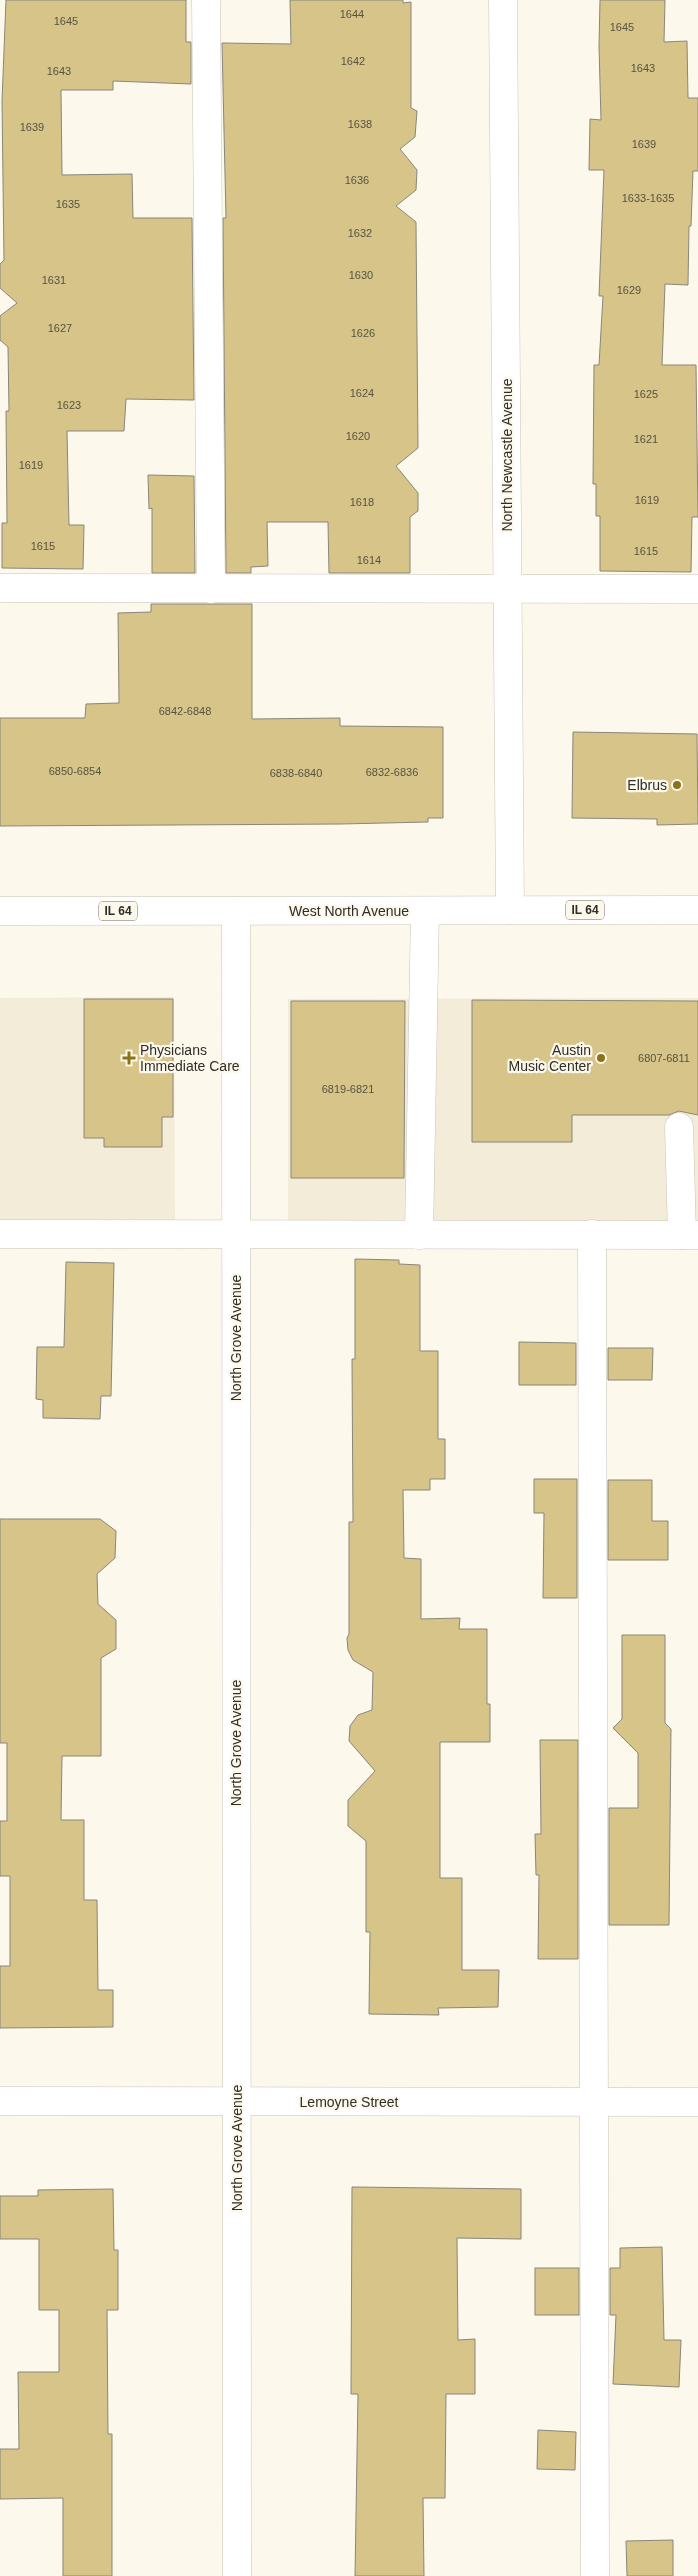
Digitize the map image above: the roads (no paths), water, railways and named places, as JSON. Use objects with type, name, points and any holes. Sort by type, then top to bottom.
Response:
[{"type":"street","points":[[206,0],[211,589]]},
{"type":"street","name":"North Newcastle Avenue","points":[[504,0],[510,910]]},
{"type":"street","points":[[0,588],[698,589]]},
{"type":"street","name":"West North Avenue","points":[[0,911],[698,910]]},
{"type":"street","name":"North Grove Avenue","points":[[236,911],[238,2576]]},
{"type":"street","points":[[419,1235],[425,911]]},
{"type":"street","points":[[0,1234],[690,1235],[679,1128]]},
{"type":"street","points":[[592,1234],[595,2576]]},
{"type":"street","name":"Lemoyne Street","points":[[0,2101],[698,2102]]},
{"type":"place","name":"Elbrus","points":[[677,785]]},
{"type":"place","name":"Physicians Immediate Care","points":[[129,1058]]},
{"type":"place","name":"Austin Music Center","points":[[601,1058]]}]
